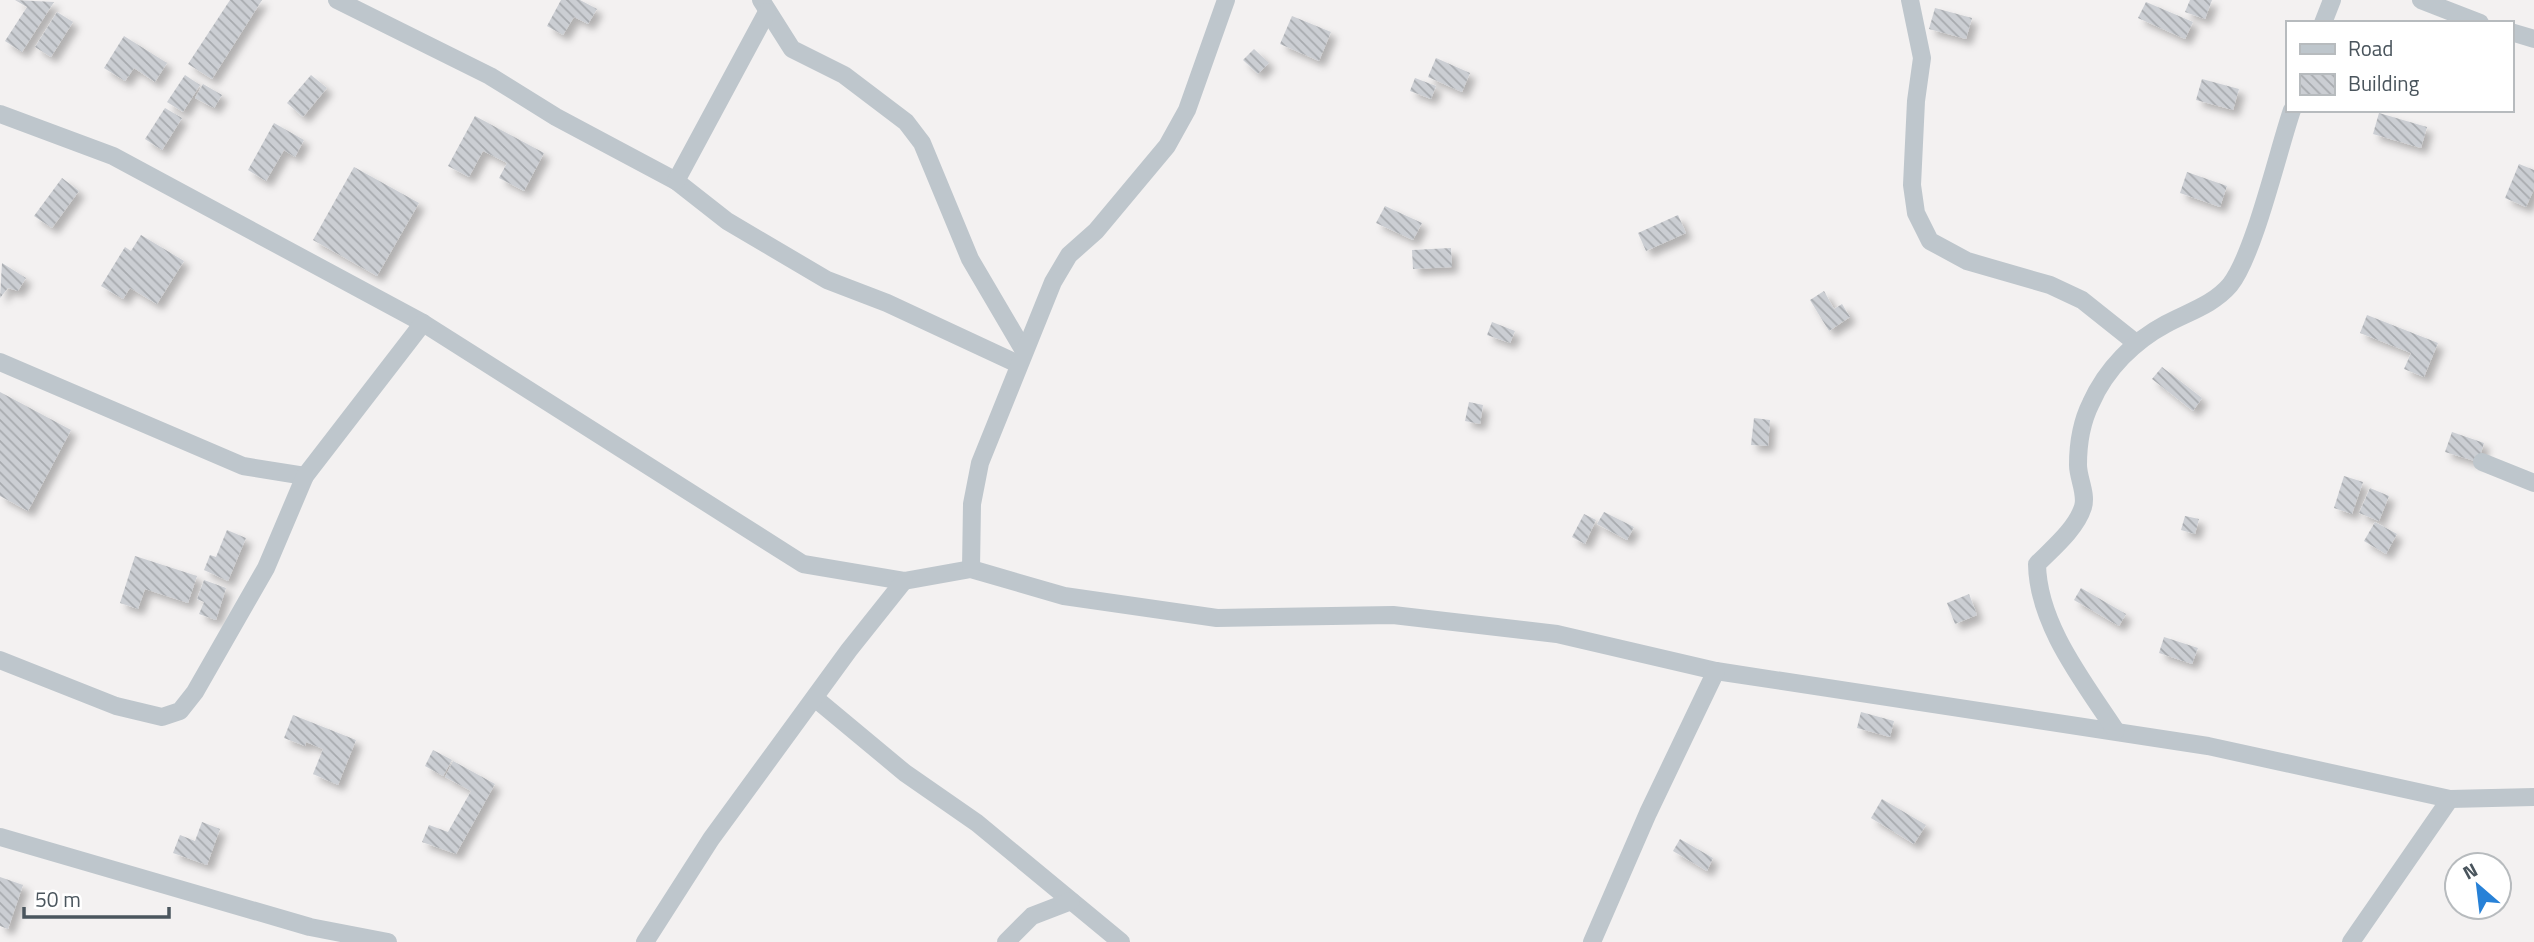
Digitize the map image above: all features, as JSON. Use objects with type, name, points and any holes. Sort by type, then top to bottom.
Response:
[{"type":"street","points":[[337,0],[490,76],[556,117],[676,181],[727,221],[827,280],[1021,358]]},
{"type":"street","points":[[971,569],[972,504],[981,463],[1053,282],[1069,255],[1096,232],[1167,146],[1187,110],[1226,0]]},
{"type":"street","points":[[1910,0],[1922,58],[1916,101],[1912,186],[1916,213],[1930,241],[1967,261],[2050,285],[2082,300],[2136,343]]},
{"type":"street","points":[[2324,21],[2332,0]]},
{"type":"street","points":[[2421,0],[2475,21]]},
{"type":"street","points":[[676,181],[764,6]]},
{"type":"street","points":[[764,6],[792,49],[844,75],[906,122],[922,143],[970,259],[1021,358]]},
{"type":"street","points":[[2513,33],[2534,39]]},
{"type":"street","points":[[2116,731],[2047,615],[2037,587],[2037,564],[2076,522],[2084,504],[2078,466],[2081,436],[2090,404],[2105,376],[2136,343],[2167,323],[2205,306],[2230,285],[2246,252],[2291,112]]},
{"type":"street","points":[[0,114],[113,156],[423,323],[803,564],[904,581],[971,569],[1064,596],[1217,618],[1393,615],[1557,634],[1716,671],[2208,746],[2450,799],[2534,797]]},
{"type":"street","points":[[0,660],[116,706],[162,718],[180,711],[195,692],[266,569],[305,476],[423,323]]},
{"type":"street","points":[[0,362],[243,466],[305,476]]},
{"type":"street","points":[[2482,461],[2534,483]]},
{"type":"street","points":[[645,942],[711,839],[816,699],[849,650],[904,581]]},
{"type":"street","points":[[1592,942],[1648,813],[1716,671]]},
{"type":"street","points":[[816,699],[905,773],[977,823],[1121,942]]},
{"type":"street","points":[[2351,942],[2450,799]]},
{"type":"street","points":[[0,836],[309,934],[388,942]]},
{"type":"street","points":[[1006,942],[1032,916],[1071,901]]},
{"type":"building","points":[[15,0],[54,2],[22,52],[5,41],[27,7]]},
{"type":"building","points":[[230,0],[262,0],[212,79],[188,64]]},
{"type":"building","points":[[561,0],[580,0],[597,9],[588,24],[574,17],[563,35],[547,26]]},
{"type":"building","points":[[2190,0],[2212,0],[2205,19],[2185,12]]},
{"type":"building","points":[[2146,2],[2193,22],[2185,39],[2138,18]]},
{"type":"building","points":[[1935,8],[1972,18],[1966,39],[1929,29]]},
{"type":"building","points":[[57,12],[73,22],[51,57],[35,47]]},
{"type":"building","points":[[1292,16],[1331,32],[1319,61],[1280,44]]},
{"type":"building","points":[[124,36],[167,63],[155,82],[134,68],[125,81],[104,68]]},
{"type":"building","points":[[1254,49],[1269,63],[1258,74],[1243,60]]},
{"type":"building","points":[[1436,58],[1470,73],[1462,92],[1428,77]]},
{"type":"building","points":[[185,75],[200,85],[183,112],[167,102]]},
{"type":"building","points":[[311,75],[327,88],[303,117],[287,103]]},
{"type":"building","points":[[1415,78],[1436,86],[1431,99],[1410,91]]},
{"type":"building","points":[[2202,79],[2239,89],[2233,110],[2196,100]]},
{"type":"building","points":[[203,84],[222,95],[214,108],[195,98]]},
{"type":"building","points":[[165,108],[182,118],[162,150],[145,139]]},
{"type":"building","points":[[2379,113],[2427,127],[2421,148],[2373,134]]},
{"type":"building","points":[[475,116],[544,153],[524,191],[499,178],[507,163],[483,151],[469,177],[448,166]]},
{"type":"building","points":[[274,123],[304,140],[295,157],[284,150],[266,181],[248,170]]},
{"type":"building","points":[[2519,164],[2534,170],[2534,189],[2526,207],[2505,198]]},
{"type":"building","points":[[354,167],[419,203],[377,276],[313,240]]},
{"type":"building","points":[[2187,172],[2227,186],[2220,207],[2180,193]]},
{"type":"building","points":[[62,178],[79,191],[52,228],[34,216]]},
{"type":"building","points":[[1385,206],[1422,223],[1413,240],[1376,223]]},
{"type":"building","points":[[1678,215],[1686,233],[1646,251],[1638,233]]},
{"type":"building","points":[[141,235],[184,261],[157,304],[130,288],[123,299],[101,286],[125,247],[131,251]]},
{"type":"building","points":[[1451,248],[1452,267],[1413,269],[1412,250]]},
{"type":"building","points":[[2,263],[26,278],[18,291],[8,288],[0,298]]},
{"type":"building","points":[[1824,291],[1834,309],[1842,304],[1850,317],[1829,331],[1810,300]]},
{"type":"building","points":[[2367,315],[2438,343],[2424,377],[2404,369],[2411,353],[2360,333]]},
{"type":"building","points":[[1492,322],[1515,331],[1510,343],[1487,335]]},
{"type":"building","points":[[2162,367],[2202,398],[2193,411],[2152,379]]},
{"type":"building","points":[[0,392],[71,430],[28,511],[0,496]]},
{"type":"building","points":[[1469,402],[1483,405],[1480,424],[1465,421]]},
{"type":"building","points":[[1754,418],[1770,420],[1768,446],[1751,445]]},
{"type":"building","points":[[2452,432],[2484,443],[2478,462],[2445,452]]},
{"type":"building","points":[[2344,476],[2363,482],[2352,514],[2334,508]]},
{"type":"building","points":[[2370,488],[2389,496],[2379,521],[2359,513]]},
{"type":"building","points":[[1604,512],[1634,527],[1627,540],[1597,524]]},
{"type":"building","points":[[1584,514],[1596,520],[1585,544],[1572,537]]},
{"type":"building","points":[[2185,516],[2199,519],[2195,534],[2181,530]]},
{"type":"building","points":[[2375,522],[2397,534],[2386,554],[2364,541]]},
{"type":"building","points":[[227,530],[246,538],[228,581],[204,570],[210,555],[216,557]]},
{"type":"building","points":[[135,556],[197,576],[188,603],[145,589],[138,609],[120,603]]},
{"type":"building","points":[[204,580],[226,588],[216,620],[199,614],[204,602],[197,599]]},
{"type":"building","points":[[2081,588],[2126,614],[2119,626],[2074,600]]},
{"type":"building","points":[[1969,594],[1977,615],[1955,624],[1947,603]]},
{"type":"building","points":[[2164,637],[2198,648],[2192,664],[2159,653]]},
{"type":"building","points":[[1861,712],[1894,721],[1890,737],[1857,728]]},
{"type":"building","points":[[293,715],[356,740],[338,785],[313,774],[323,749],[306,742],[305,746],[284,738]]},
{"type":"building","points":[[433,750],[452,760],[443,776],[425,766]]},
{"type":"building","points":[[453,761],[495,784],[456,854],[422,842],[429,825],[448,832],[471,791],[445,777]]},
{"type":"building","points":[[1882,799],[1926,825],[1914,844],[1871,818]]},
{"type":"building","points":[[202,822],[220,829],[207,865],[173,853],[180,835],[195,841]]},
{"type":"building","points":[[1680,839],[1713,858],[1707,871],[1673,851]]},
{"type":"building","points":[[0,877],[23,885],[8,929],[0,926]]}]
